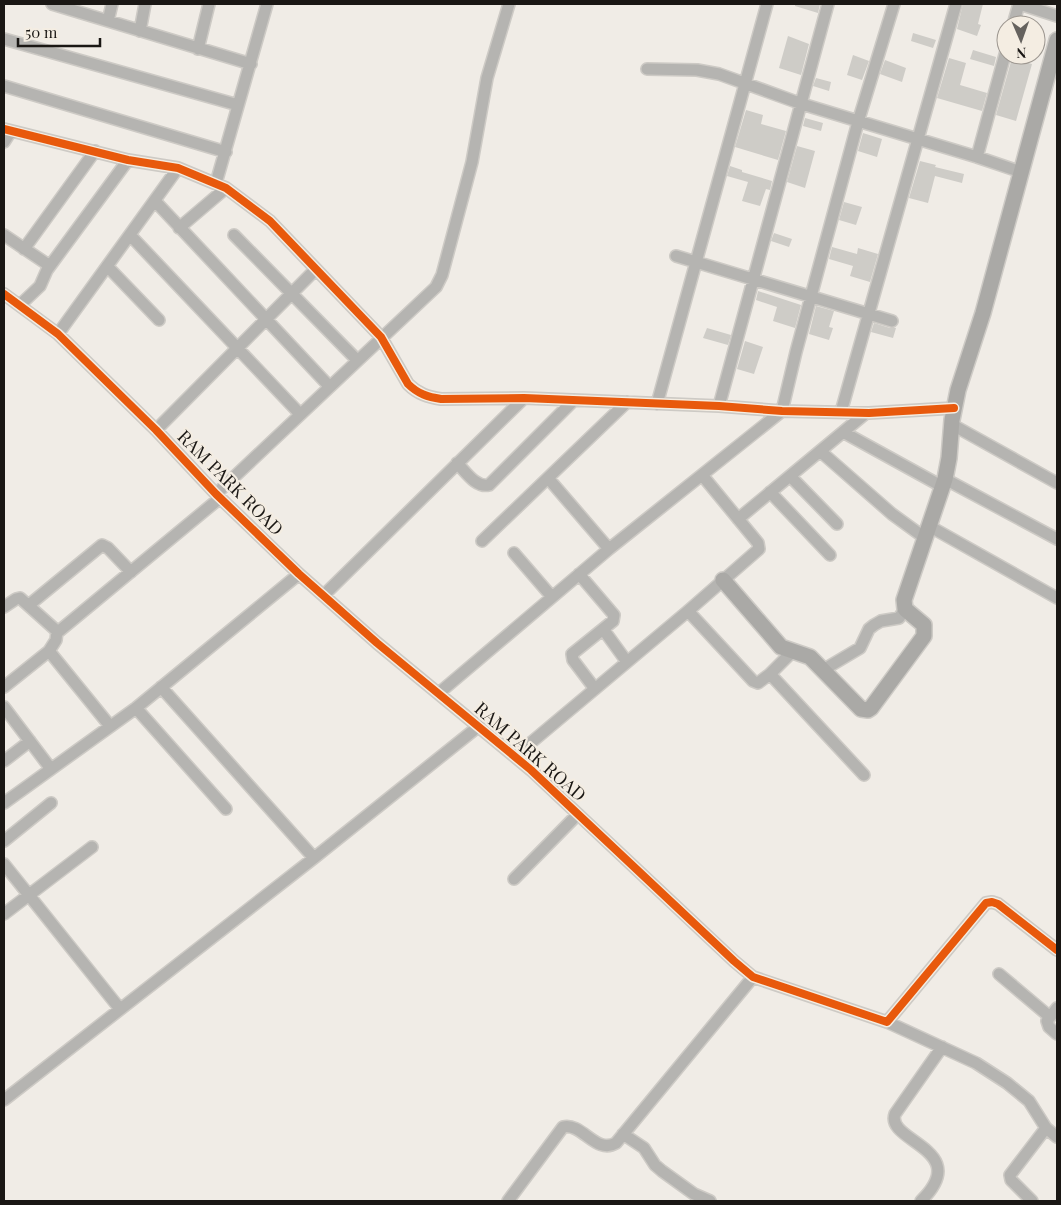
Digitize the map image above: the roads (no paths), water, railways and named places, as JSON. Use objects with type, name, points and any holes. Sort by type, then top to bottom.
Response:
[{"type":"street","points":[[52,4],[74,7],[140,32],[251,64]]},
{"type":"street","points":[[108,21],[112,4]]},
{"type":"street","points":[[140,32],[145,4]]},
{"type":"street","points":[[198,48],[209,4]]},
{"type":"street","points":[[179,228],[221,186],[226,152],[267,4]]},
{"type":"street","points":[[57,631],[131,572],[218,496],[329,386],[436,287],[442,275],[472,162],[487,78],[509,4]]},
{"type":"street","points":[[657,404],[746,84],[763,4]]},
{"type":"street","points":[[719,406],[828,4]]},
{"type":"street","points":[[439,694],[609,549],[782,411],[810,297],[858,122],[894,4]]},
{"type":"street","points":[[840,412],[956,4]]},
{"type":"street","points":[[1020,4],[1057,16]]},
{"type":"street","points":[[4,39],[238,105]]},
{"type":"street","points":[[823,670],[860,648],[869,629],[874,625],[899,618],[905,609],[904,600],[944,483],[950,458],[951,424],[958,390],[983,313],[1057,40]]},
{"type":"street","points":[[977,157],[1002,65]]},
{"type":"street","points":[[648,69],[697,70],[719,74],[802,104],[1021,172]]},
{"type":"street","points":[[4,86],[226,152]]},
{"type":"street","points":[[4,142],[7,130],[128,160],[178,168],[221,186],[270,221],[381,337],[408,384],[422,394],[441,399],[524,398],[719,406],[782,411],[866,413],[954,408]]},
{"type":"street","points":[[24,249],[94,151]]},
{"type":"street","points":[[20,306],[40,286],[50,266],[128,160]]},
{"type":"street","points":[[58,334],[178,168]]},
{"type":"street","points":[[155,201],[329,386]]},
{"type":"street","points":[[4,235],[50,266]]},
{"type":"street","points":[[130,235],[300,414]]},
{"type":"street","points":[[234,235],[357,360]]},
{"type":"street","points":[[676,256],[892,321]]},
{"type":"street","points":[[107,266],[159,320]]},
{"type":"street","points":[[156,430],[316,269]]},
{"type":"street","name":"RAM PARK ROAD","points":[[6,300],[20,306],[58,334],[156,430],[218,496],[299,574],[377,642],[515,756],[734,962],[754,977],[887,1022],[976,1063],[1007,1083],[1029,1101],[1046,1128],[1057,1137]]},
{"type":"street","points":[[324,595],[524,398]]},
{"type":"street","points":[[457,463],[477,484],[481,486],[489,485],[574,400]]},
{"type":"street","points":[[482,541],[627,402]]},
{"type":"street","points":[[738,519],[866,413]]},
{"type":"street","points":[[951,424],[1057,484]]},
{"type":"street","points":[[843,432],[1057,539]]},
{"type":"street","points":[[820,451],[892,514],[1057,598]]},
{"type":"street","points":[[515,756],[759,549],[758,543],[702,475]]},
{"type":"street","points":[[790,476],[837,524]]},
{"type":"street","points":[[548,478],[609,549]]},
{"type":"street","points":[[770,492],[830,555]]},
{"type":"street","points":[[28,605],[102,545],[108,548],[131,572]]},
{"type":"street","points":[[514,553],[552,597]]},
{"type":"street","points":[[4,803],[136,708],[299,574]]},
{"type":"street","points":[[579,574],[614,615],[612,621],[573,652],[571,657],[595,689]]},
{"type":"street","points":[[723,580],[781,647],[810,657],[861,709],[868,710],[871,708],[924,636],[924,625],[905,609]]},
{"type":"street","points":[[4,607],[16,599],[23,600],[57,631]]},
{"type":"street","points":[[688,611],[753,681],[758,683],[793,651]]},
{"type":"street","points":[[603,629],[627,662]]},
{"type":"street","points":[[4,687],[49,651],[56,640],[57,631]]},
{"type":"street","points":[[49,651],[110,726]]},
{"type":"street","points":[[770,674],[864,775]]},
{"type":"street","points":[[161,687],[314,858]]},
{"type":"street","points":[[4,707],[51,769]]},
{"type":"street","points":[[136,708],[226,808]]},
{"type":"street","points":[[4,1100],[314,858],[479,726]]},
{"type":"street","points":[[4,761],[30,741]]},
{"type":"street","points":[[4,841],[51,802]]},
{"type":"street","points":[[514,879],[578,814]]},
{"type":"street","points":[[4,914],[92,847]]},
{"type":"street","points":[[4,864],[120,1009]]},
{"type":"street","points":[[887,1022],[986,903],[998,904],[1057,950]]},
{"type":"street","points":[[999,974],[1054,1013],[1047,1024],[1057,1034]]},
{"type":"street","points":[[508,1201],[563,1127],[571,1127],[601,1145],[611,1146],[616,1143],[754,977]]},
{"type":"street","points":[[921,1201],[934,1184],[937,1164],[932,1155],[897,1128],[894,1119],[895,1114],[942,1047]]},
{"type":"street","points":[[1032,1201],[1011,1180],[1010,1175],[1046,1128]]},
{"type":"street","points":[[623,1134],[644,1148],[662,1171],[694,1194],[710,1201]]}]
